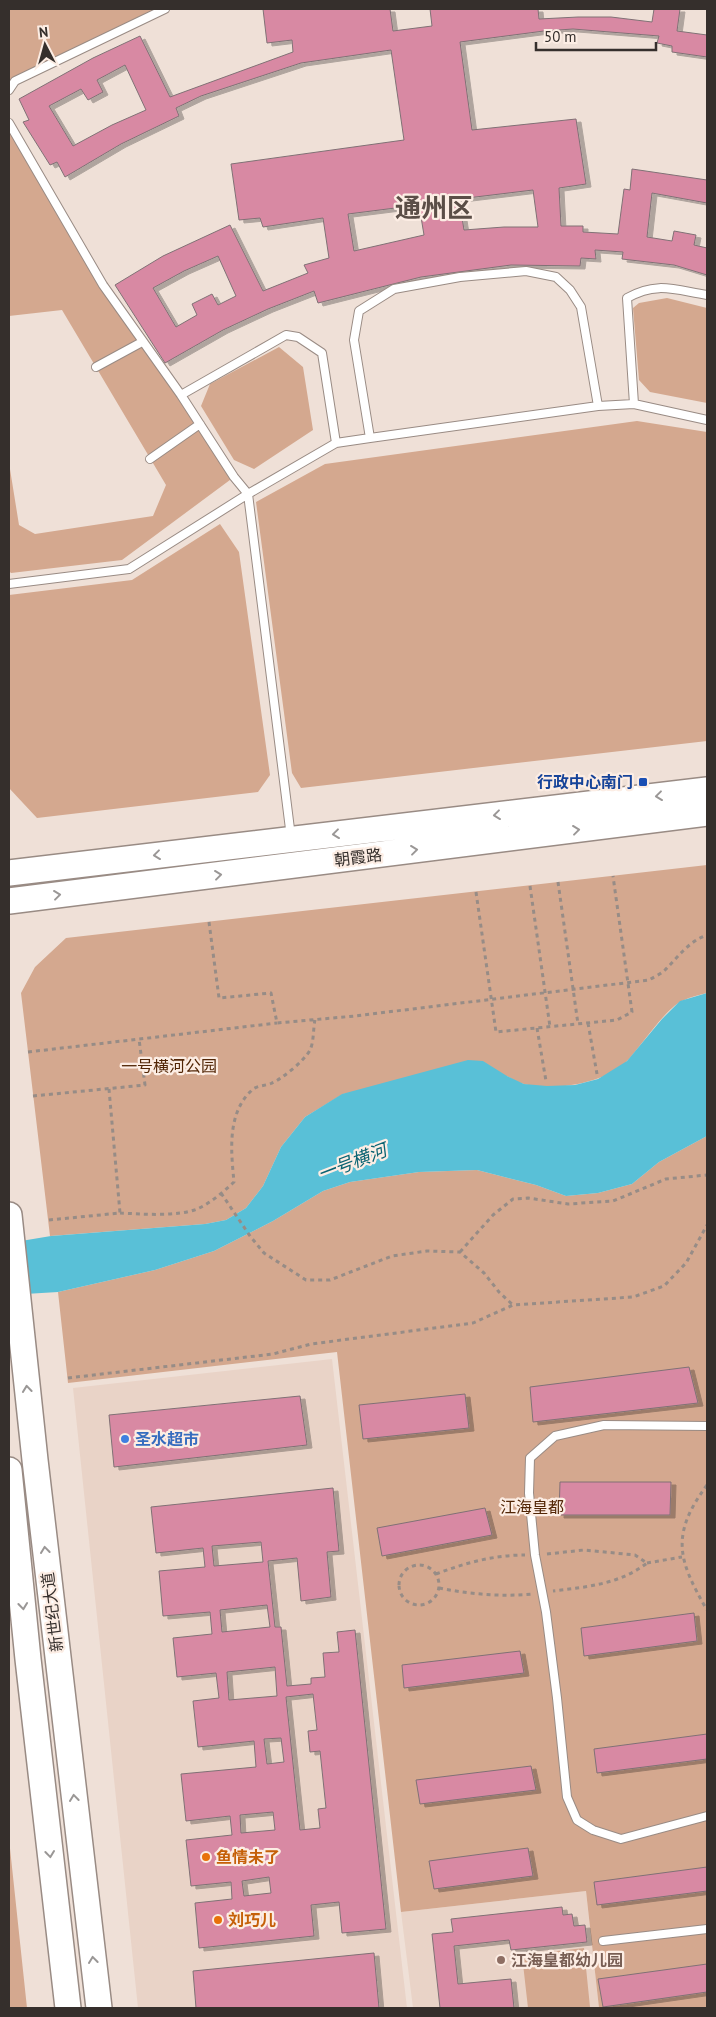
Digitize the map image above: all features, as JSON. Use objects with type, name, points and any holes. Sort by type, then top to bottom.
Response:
[{"type":"main road","name":"朝霞路","points":[[9,873],[707,790]]},
{"type":"main road","name":"朝霞路","points":[[9,901],[707,813]]},
{"type":"main road","name":"新世纪大道","points":[[9,1222],[99,2008]]},
{"type":"main road","name":"新世纪大道","points":[[9,1470],[28,1659],[68,2008]]},
{"type":"lane","points":[[9,90],[15,81],[165,9]]},
{"type":"lane","points":[[9,122],[77,243],[142,342],[181,395],[234,477],[248,494],[292,839]]},
{"type":"lane","points":[[370,438],[354,340],[359,310],[394,289],[460,277],[526,271],[556,277],[570,290],[581,307],[598,406]]},
{"type":"lane","points":[[634,404],[627,298],[642,289],[658,287],[707,295]]},
{"type":"lane","points":[[181,395],[286,335],[298,337],[322,353],[336,443]]},
{"type":"lane","points":[[96,367],[142,342]]},
{"type":"lane","points":[[9,584],[129,569],[248,494],[336,443],[598,406],[634,404],[707,420]]},
{"type":"lane","points":[[150,459],[200,424]]},
{"type":"lane","points":[[707,1426],[604,1425],[555,1436],[530,1458],[529,1493],[535,1555],[546,1612],[558,1698],[567,1797],[577,1820],[593,1830],[621,1839],[707,1816]]},
{"type":"lane","points":[[603,1941],[707,1929]]},
{"type":"path","points":[[476,892],[496,1032],[617,1020],[632,1012],[613,876]]},
{"type":"path","points":[[558,882],[578,1024]]},
{"type":"path","points":[[530,886],[550,1027]]},
{"type":"path","points":[[209,922],[219,998],[272,993],[277,1023]]},
{"type":"path","points":[[28,1052],[315,1020],[490,998],[628,984],[649,980],[664,971],[680,953],[707,934]]},
{"type":"path","points":[[49,1220],[120,1213],[156,1215],[196,1209],[221,1193],[234,1182],[231,1154],[233,1126],[242,1101],[253,1088],[273,1083],[298,1064],[310,1050],[315,1020]]},
{"type":"path","points":[[588,1023],[597,1074]]},
{"type":"path","points":[[537,1028],[546,1081]]},
{"type":"path","points":[[33,1096],[145,1085],[139,1039]]},
{"type":"path","points":[[109,1089],[120,1213]]},
{"type":"path","points":[[460,1252],[494,1215],[513,1199],[528,1198],[568,1204],[613,1201],[666,1179],[707,1175]]},
{"type":"path","points":[[221,1193],[264,1253],[306,1280],[330,1280],[392,1256],[427,1251],[460,1252],[484,1273],[499,1292],[513,1305]]},
{"type":"path","points":[[68,1378],[273,1354],[311,1344],[473,1323],[513,1305],[632,1297],[664,1286],[686,1262],[707,1225]]},
{"type":"path","points":[[707,1485],[689,1515],[682,1540],[682,1557],[688,1574],[707,1610]]},
{"type":"path","points":[[647,1563],[682,1557]]},
{"type":"path","points":[[412,1566],[425,1566],[436,1574],[439,1588],[432,1600],[420,1605],[407,1600],[400,1589],[400,1582],[406,1570],[412,1566]]},
{"type":"shaded area","points":[[332,1359],[407,2008],[138,2008],[73,1388]]},
{"type":"shaded area","name":"江海皇都幼儿园","points":[[586,1891],[599,2008],[413,2008],[401,1912]]},
{"type":"green space","points":[[9,9],[161,9],[15,81],[9,90]]},
{"type":"green space","points":[[9,122],[103,285],[234,477],[122,560],[11,573],[9,571],[9,463],[19,525],[35,534],[153,516],[166,485],[62,310],[9,316]]},
{"type":"green space","points":[[667,298],[707,308],[707,403],[650,392],[639,380],[633,308],[639,303]]},
{"type":"green space","points":[[279,347],[303,367],[313,430],[254,469],[234,460],[201,406],[210,384]]},
{"type":"green space","points":[[637,421],[707,432],[707,741],[301,788],[292,773],[256,502],[325,464]]},
{"type":"green space","points":[[220,524],[239,552],[270,775],[258,792],[37,818],[9,788],[9,595],[132,580]]},
{"type":"green space","name":"一号横河公园","points":[[707,865],[707,993],[688,998],[675,1005],[661,1019],[628,1060],[607,1075],[579,1084],[565,1086],[536,1086],[520,1083],[507,1076],[343,1094],[305,1117],[281,1147],[263,1186],[246,1208],[226,1220],[205,1224],[50,1236],[21,993],[35,967],[66,938]]},
{"type":"green space","name":"江海皇都","points":[[707,1136],[707,2008],[599,2008],[586,1891],[401,1912],[337,1352],[68,1383],[58,1292],[155,1270],[214,1251],[273,1221],[323,1191],[350,1182],[419,1172],[477,1170],[536,1185],[566,1196],[598,1193],[632,1184],[659,1162]]},
{"type":"green space","points":[[9,1839],[27,2008],[9,2008]]},
{"type":"green space","points":[[584,1948],[590,2007],[528,2008],[522,1955]]},
{"type":"water","name":"一号横河","points":[[707,993],[707,1136],[659,1162],[632,1184],[598,1193],[566,1196],[536,1185],[477,1170],[419,1172],[350,1182],[323,1191],[273,1221],[214,1251],[155,1270],[58,1292],[9,1295],[9,1243],[51,1236],[205,1224],[226,1220],[246,1208],[263,1186],[281,1147],[305,1117],[342,1094],[468,1060],[483,1061],[524,1084],[547,1086],[575,1085],[598,1079],[627,1061],[662,1019],[680,1001]]},
{"type":"building","points":[[263,9],[390,9],[393,31],[432,26],[430,9],[538,9],[539,19],[611,17],[652,22],[654,9],[680,9],[677,31],[707,35],[707,57],[672,52],[672,46],[657,43],[659,36],[573,29],[460,42],[472,130],[576,119],[586,184],[559,188],[561,226],[583,226],[583,232],[618,234],[624,189],[630,190],[632,169],[707,180],[707,203],[652,193],[647,237],[672,241],[674,231],[696,235],[694,245],[707,248],[707,275],[674,265],[622,259],[623,252],[595,250],[596,259],[581,258],[580,266],[511,265],[421,277],[318,303],[314,291],[268,309],[223,330],[165,363],[115,285],[163,256],[230,225],[263,291],[308,273],[304,265],[329,258],[323,218],[263,227],[260,218],[239,220],[231,164],[404,140],[391,50],[301,63],[201,96],[176,108],[179,116],[121,144],[65,177],[57,162],[50,165],[23,122],[29,120],[19,99],[93,58],[140,36],[170,97],[293,52],[292,40],[267,43]],"holes":[[[125,65],[146,110],[112,125],[73,146],[49,106],[81,89],[88,100],[103,92],[97,80]],[[533,190],[538,227],[464,230],[459,199]],[[419,205],[424,235],[354,251],[348,214]],[[218,256],[236,296],[218,305],[212,294],[192,304],[197,315],[176,327],[153,288],[184,271]]]},
{"type":"building","points":[[689,1367],[698,1403],[533,1422],[530,1387]]},
{"type":"building","points":[[465,1394],[469,1428],[363,1439],[359,1405]]},
{"type":"building","points":[[300,1396],[307,1445],[114,1467],[109,1415]]},
{"type":"building","points":[[560,1482],[671,1482],[670,1515],[559,1515]]},
{"type":"building","points":[[333,1488],[339,1551],[327,1552],[331,1597],[301,1601],[297,1558],[268,1561],[275,1627],[281,1627],[287,1686],[311,1684],[311,1678],[325,1677],[323,1653],[339,1652],[337,1632],[355,1630],[386,1929],[342,1933],[339,1902],[311,1905],[314,1936],[199,1948],[195,1903],[232,1899],[231,1882],[191,1886],[186,1840],[232,1835],[230,1816],[186,1821],[181,1774],[256,1767],[254,1741],[198,1747],[193,1701],[219,1698],[216,1673],[177,1677],[173,1638],[212,1634],[210,1612],[163,1616],[159,1571],[205,1567],[203,1548],[156,1553],[151,1507]],"holes":[[[261,1542],[263,1562],[214,1566],[212,1546]],[[267,1605],[270,1627],[222,1632],[220,1610]],[[275,1667],[277,1696],[229,1700],[227,1672]],[[313,1694],[317,1730],[308,1731],[310,1752],[320,1751],[326,1808],[318,1809],[320,1828],[300,1830],[286,1697]],[[281,1738],[284,1762],[267,1764],[264,1739]],[[273,1812],[275,1830],[241,1833],[240,1815]],[[269,1877],[271,1893],[244,1896],[242,1881]]]},
{"type":"building","points":[[485,1508],[492,1535],[382,1556],[377,1528]]},
{"type":"building","points":[[694,1613],[697,1641],[584,1656],[581,1628]]},
{"type":"building","points":[[520,1651],[524,1673],[404,1688],[402,1665]]},
{"type":"building","points":[[707,1734],[707,1759],[597,1773],[594,1749]]},
{"type":"building","points":[[531,1766],[536,1790],[420,1804],[416,1780]]},
{"type":"building","points":[[528,1848],[533,1876],[434,1889],[429,1861]]},
{"type":"building","points":[[707,1867],[707,1891],[597,1905],[594,1882]]},
{"type":"building","points":[[562,1907],[563,1915],[572,1914],[574,1926],[585,1925],[587,1942],[511,1950],[509,1940],[454,1946],[458,1984],[511,1979],[514,2008],[440,2008],[432,1934],[453,1932],[451,1919]]},
{"type":"building","points":[[374,1953],[379,2008],[196,2008],[193,1971]]},
{"type":"building","points":[[707,1964],[707,1992],[603,2007],[598,1979]]},
{"type":"place","name":"行政中心南门","points":[[643,782]]},
{"type":"place","name":"圣水超市","points":[[125,1439]]},
{"type":"place","name":"鱼情未了","points":[[206,1857]]},
{"type":"place","name":"刘巧儿","points":[[218,1920]]},
{"type":"place","name":"江海皇都幼儿园","points":[[501,1960]]},
{"type":"district","name":"通州区","points":[[434,207]]}]
